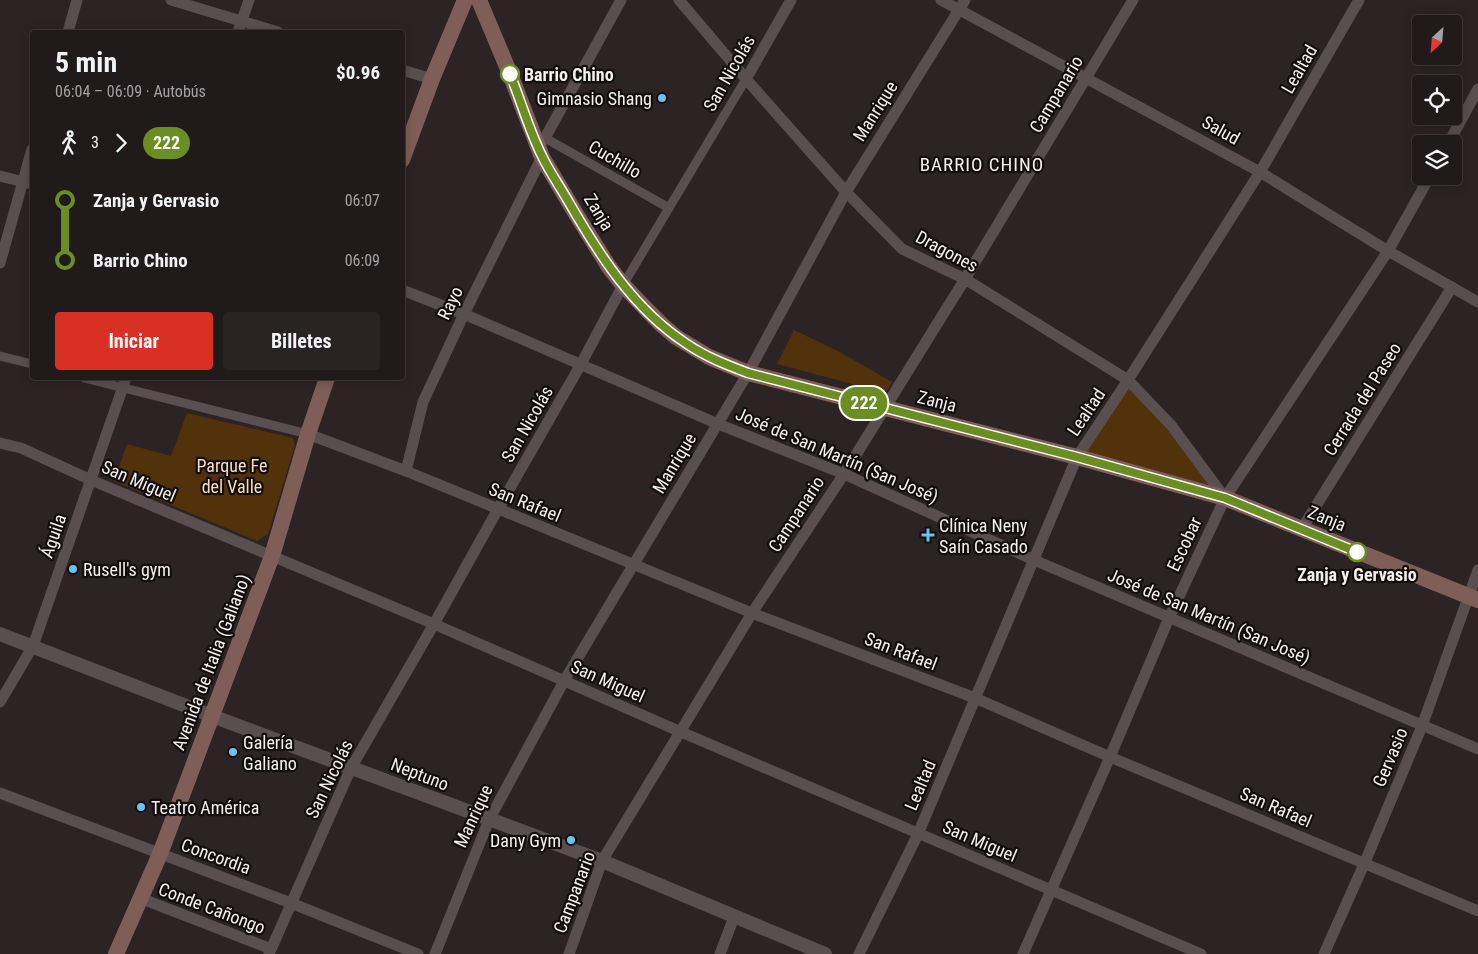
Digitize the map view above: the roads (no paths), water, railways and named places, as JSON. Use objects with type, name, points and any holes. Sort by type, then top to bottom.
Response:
[{"type":"main road","points":[[405,152],[432,80],[466,0]]},
{"type":"main road","name":"Zanja","points":[[479,0],[542,147],[591,240],[624,285],[662,325],[709,357],[748,373],[1077,457],[1225,498],[1473,598]]},
{"type":"main road","name":"Avenida de Italia (Galiano)","points":[[116,954],[160,854],[272,556],[308,434],[326,380]]},
{"type":"street","points":[[69,30],[77,0]]},
{"type":"street","points":[[170,0],[240,27],[263,30]]},
{"type":"street","points":[[240,27],[249,0]]},
{"type":"street","name":"Rayo","points":[[406,471],[423,402],[542,147],[621,0]]},
{"type":"street","name":"Dragones","points":[[679,0],[846,192],[902,249],[965,279],[1128,380],[1172,425],[1225,498]]},
{"type":"street","name":"San Nicolás","points":[[270,952],[351,768],[624,285],[791,0]]},
{"type":"street","name":"Salud","points":[[941,0],[962,5],[1087,78],[1260,172],[1388,251],[1478,302]]},
{"type":"street","name":"Campanario","points":[[569,954],[602,861],[752,614],[844,474],[965,279],[1133,0]]},
{"type":"street","name":"Lealtad","points":[[859,954],[918,834],[1077,457],[1260,172],[1359,0]]},
{"type":"street","name":"Manrique","points":[[434,954],[488,820],[564,681],[748,373],[846,192],[962,5]]},
{"type":"street","points":[[405,71],[432,80]]},
{"type":"street","points":[[1453,135],[1478,89]]},
{"type":"street","name":"Cuchillo","points":[[542,147],[669,208]]},
{"type":"street","points":[[0,263],[28,183],[30,166]]},
{"type":"street","points":[[0,176],[28,183]]},
{"type":"street","name":"Escobar","points":[[1023,954],[1169,618],[1225,498],[1388,251],[1425,185]]},
{"type":"street","name":"Cerrada del Paseo","points":[[1301,530],[1452,287]]},
{"type":"street","name":"José de San Martín (San José)","points":[[405,291],[464,314],[718,424],[844,474],[1034,560],[1478,750]]},
{"type":"street","points":[[0,356],[30,364]]},
{"type":"street","points":[[104,380],[125,382],[308,434]]},
{"type":"street","name":"Águila","points":[[0,702],[33,646],[125,382]]},
{"type":"street","name":"San Rafael","points":[[308,434],[406,471],[752,614],[975,698],[1478,911]]},
{"type":"street","name":"San Miguel","points":[[0,443],[21,448],[91,480],[434,624],[918,834],[1201,954]]},
{"type":"street","name":"Gervasio","points":[[1324,954],[1422,726],[1473,598],[1478,570]]},
{"type":"street","name":"Neptuno","points":[[0,634],[212,716],[602,861],[826,954]]},
{"type":"street","name":"Concordia","points":[[0,793],[291,903],[418,954]]},
{"type":"street","name":"Conde Cañongo","points":[[140,898],[270,952]]},
{"type":"street","points":[[720,954],[734,917]]},
{"type":"place","name":"Barrio Chino","points":[[510,74]]},
{"type":"place","name":"Gimnasio Shang","points":[[662,98]]},
{"type":"place","name":"Clínica Neny Saín Casado","points":[[928,535]]},
{"type":"place","name":"Zanja y Gervasio","points":[[1357,552]]},
{"type":"place","name":"Rusell's gym","points":[[73,569]]},
{"type":"place","name":"Galería Galiano","points":[[233,752]]},
{"type":"place","name":"Teatro América","points":[[141,807]]},
{"type":"place","name":"Dany Gym","points":[[571,840]]},
{"type":"district","name":"BARRIO CHINO","points":[[982,164]]},
{"type":"park label","name":"Parque Fe del Valle","points":[[232,475]]}]
